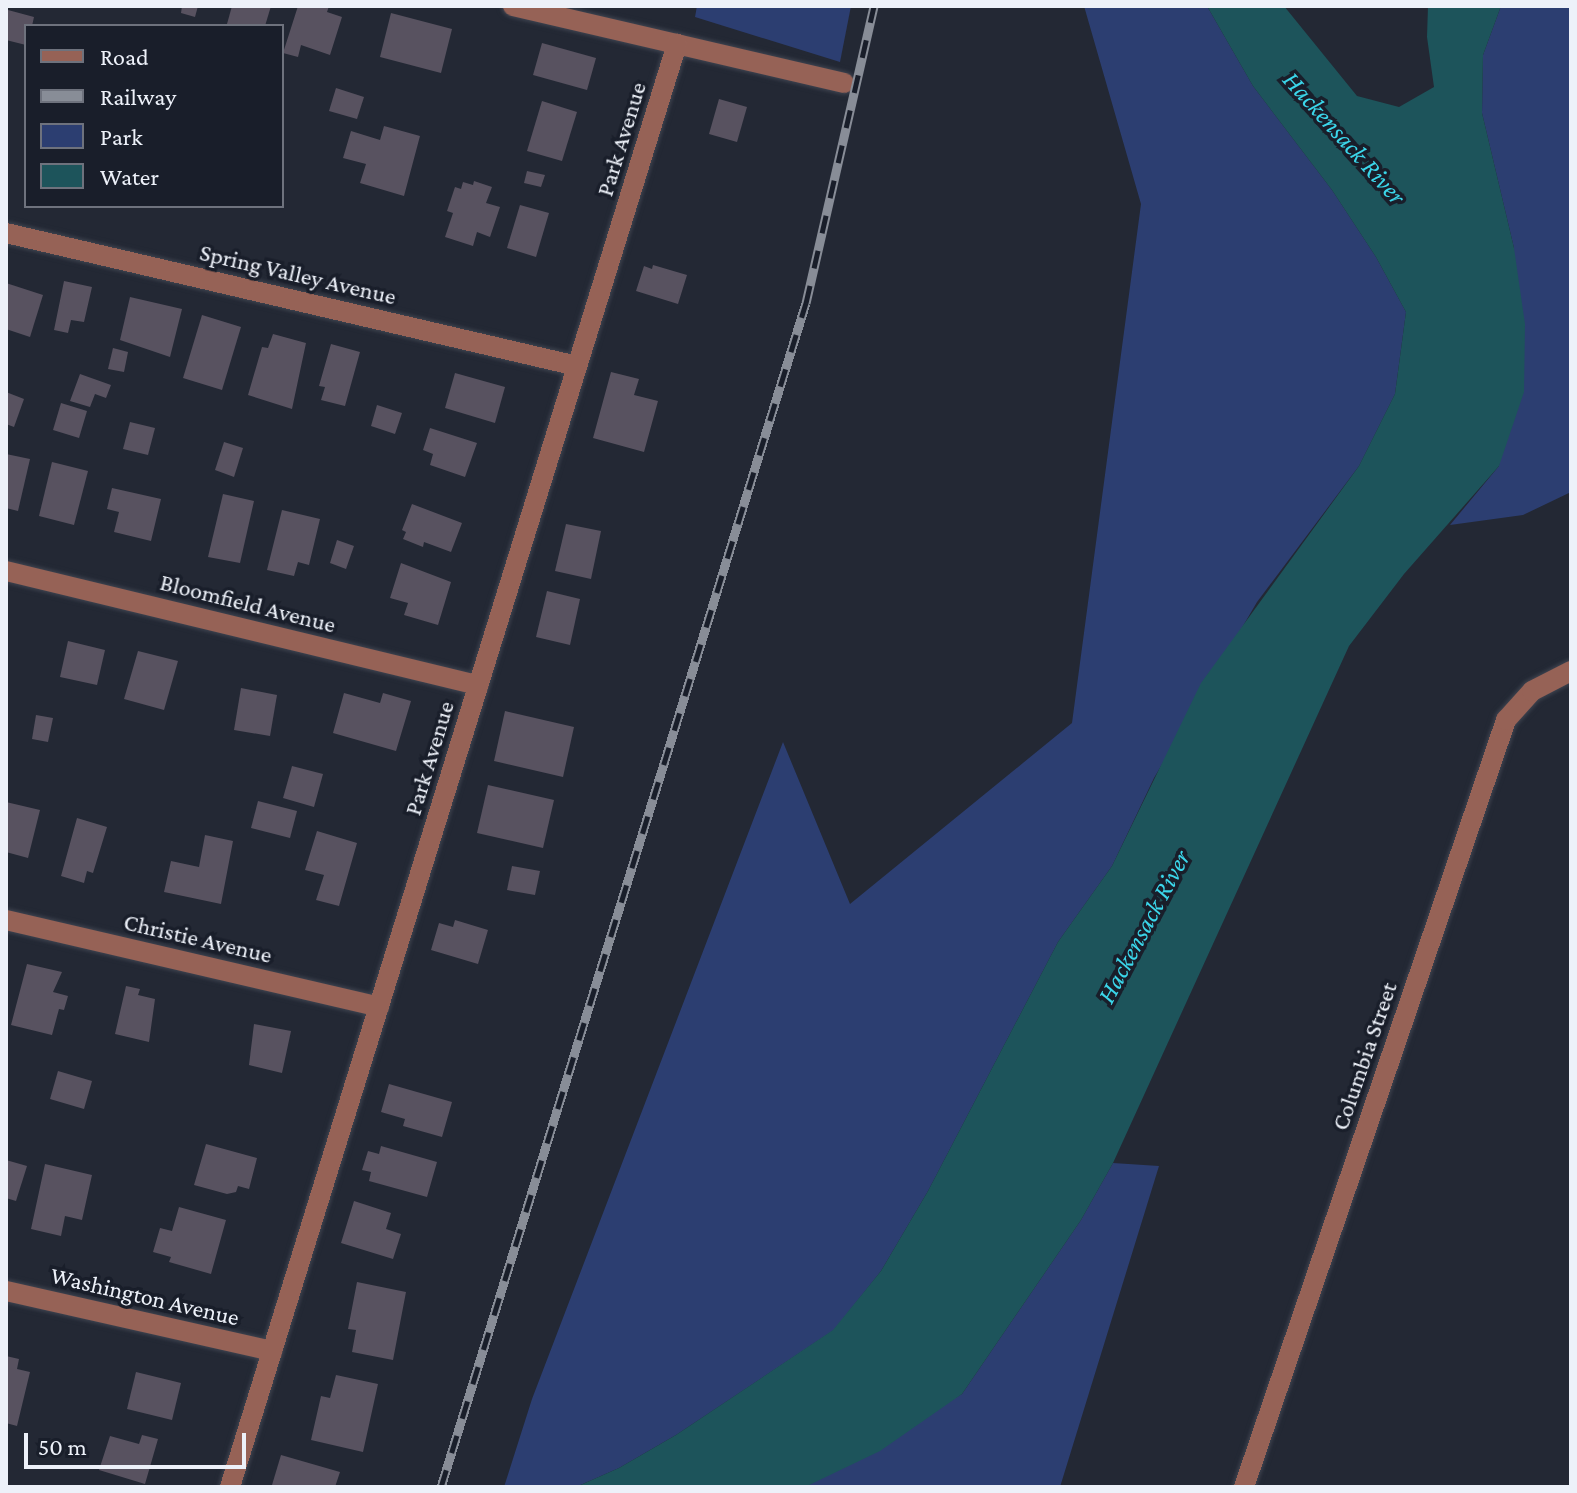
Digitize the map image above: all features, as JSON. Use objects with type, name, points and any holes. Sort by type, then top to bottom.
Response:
[{"type":"street","points":[[513,6],[844,83]]},
{"type":"street","name":"Park Avenue","points":[[230,1487],[677,44]]},
{"type":"street","name":"Spring Valley Avenue","points":[[6,233],[577,366]]},
{"type":"street","name":"Bloomfield Avenue","points":[[6,571],[478,685]]},
{"type":"street","name":"Columbia Street","points":[[1244,1487],[1506,720],[1532,691],[1571,671]]},
{"type":"street","name":"Christie Avenue","points":[[6,920],[379,1007]]},
{"type":"street","name":"Washington Avenue","points":[[6,1291],[272,1351]]},
{"type":"green space","points":[[697,6],[851,6],[840,62],[695,17]]},
{"type":"green space","points":[[1084,6],[1207,6],[1253,86],[1332,190],[1376,257],[1406,312],[1395,394],[1359,466],[1257,602],[1154,778],[1112,866],[1058,942],[928,1191],[881,1271],[834,1330],[676,1435],[619,1468],[576,1487],[504,1487],[532,1399],[783,742],[850,904],[1072,723],[1141,204]]},
{"type":"green space","points":[[1501,6],[1571,6],[1571,492],[1523,515],[1450,525],[1499,466],[1514,248],[1482,113],[1483,55]]},
{"type":"green space","points":[[1113,1163],[1159,1166],[1060,1487],[805,1487],[962,1394],[1081,1220]]},
{"type":"water","name":"Hackensack River","points":[[1207,6],[1284,6],[1357,96],[1399,107],[1434,87],[1427,37],[1428,6],[1501,6],[1483,55],[1482,113],[1514,248],[1525,324],[1524,392],[1499,466],[1404,574],[1349,646],[1113,1163],[1081,1220],[962,1394],[880,1451],[805,1487],[576,1487],[619,1468],[676,1435],[833,1330],[881,1271],[928,1191],[1058,942],[1112,866],[1201,683],[1359,466],[1395,394],[1406,312],[1376,257],[1332,190],[1253,86]]},
{"type":"building","points":[[182,6],[198,6],[195,17],[181,13]]},
{"type":"building","points":[[232,6],[271,6],[266,24],[227,24]]},
{"type":"building","points":[[298,6],[329,6],[327,12],[342,17],[330,55],[301,45],[298,57],[284,53]]},
{"type":"building","points":[[8,10],[34,17],[32,24],[24,24],[24,44],[6,40]]},
{"type":"building","points":[[391,13],[452,29],[441,73],[380,57]]},
{"type":"building","points":[[542,43],[596,58],[587,90],[533,75]]},
{"type":"building","points":[[336,88],[364,97],[357,119],[329,111]]},
{"type":"building","points":[[719,99],[747,107],[737,142],[709,134]]},
{"type":"building","points":[[542,101],[577,112],[562,161],[527,151]]},
{"type":"building","points":[[384,126],[420,136],[404,196],[360,183],[366,164],[343,158],[351,131],[380,140]]},
{"type":"building","points":[[527,171],[545,175],[541,187],[524,183]]},
{"type":"building","points":[[474,181],[492,187],[486,203],[500,207],[490,237],[477,232],[473,246],[445,237],[453,213],[447,211],[455,187],[461,189],[463,182],[473,185]]},
{"type":"building","points":[[520,205],[549,213],[536,257],[507,248]]},
{"type":"building","points":[[653,265],[687,275],[678,304],[636,291],[644,266],[652,269]]},
{"type":"building","points":[[64,281],[92,287],[84,322],[71,320],[68,333],[54,330]]},
{"type":"building","points":[[6,283],[43,295],[30,337],[6,329]]},
{"type":"building","points":[[130,297],[182,309],[170,357],[120,340]]},
{"type":"building","points":[[202,315],[241,327],[222,390],[183,378]]},
{"type":"building","points":[[273,334],[306,343],[292,409],[248,395],[262,347],[268,348]]},
{"type":"building","points":[[331,344],[360,352],[345,406],[321,400],[325,387],[319,386]]},
{"type":"building","points":[[113,348],[128,352],[124,372],[108,369]]},
{"type":"building","points":[[611,372],[639,379],[634,395],[658,401],[644,452],[593,438]]},
{"type":"building","points":[[455,373],[505,387],[495,423],[445,408]]},
{"type":"building","points":[[80,374],[111,385],[106,398],[95,394],[90,407],[70,401]]},
{"type":"building","points":[[6,392],[24,399],[14,427],[6,424]]},
{"type":"building","points":[[61,403],[87,411],[79,438],[53,430]]},
{"type":"building","points":[[377,405],[402,413],[395,434],[371,426]]},
{"type":"building","points":[[130,422],[155,428],[148,455],[123,449]]},
{"type":"building","points":[[430,428],[477,443],[465,477],[430,465],[433,454],[423,450]]},
{"type":"building","points":[[224,442],[243,448],[234,477],[215,470]]},
{"type":"building","points":[[6,454],[30,459],[18,511],[6,508]]},
{"type":"building","points":[[52,462],[88,471],[74,525],[39,516]]},
{"type":"building","points":[[112,488],[161,499],[151,541],[114,532],[119,512],[107,509]]},
{"type":"building","points":[[223,494],[254,501],[240,563],[208,557]]},
{"type":"building","points":[[412,504],[462,523],[451,552],[424,542],[423,547],[403,539],[406,532],[402,530]]},
{"type":"building","points":[[282,510],[320,519],[309,565],[298,562],[294,576],[267,570]]},
{"type":"building","points":[[566,524],[601,531],[591,579],[555,571]]},
{"type":"building","points":[[337,540],[354,546],[346,569],[330,563]]},
{"type":"building","points":[[401,563],[451,582],[438,625],[404,615],[408,603],[390,598]]},
{"type":"building","points":[[547,591],[580,599],[570,645],[536,637]]},
{"type":"building","points":[[68,641],[105,650],[97,685],[60,677]]},
{"type":"building","points":[[138,651],[178,661],[164,710],[124,699]]},
{"type":"building","points":[[241,688],[277,695],[270,736],[234,730]]},
{"type":"building","points":[[344,693],[380,703],[383,693],[411,701],[396,751],[333,733]]},
{"type":"building","points":[[505,711],[574,727],[563,777],[494,761]]},
{"type":"building","points":[[36,715],[53,718],[48,742],[32,739]]},
{"type":"building","points":[[292,766],[323,774],[314,807],[283,798]]},
{"type":"building","points":[[488,785],[554,800],[543,848],[477,833]]},
{"type":"building","points":[[258,801],[297,811],[290,838],[251,828]]},
{"type":"building","points":[[6,802],[40,810],[28,858],[6,852]]},
{"type":"building","points":[[77,818],[107,827],[93,873],[87,871],[84,883],[61,876]]},
{"type":"building","points":[[317,831],[357,843],[339,906],[316,900],[324,875],[305,870]]},
{"type":"building","points":[[205,835],[233,841],[221,904],[164,892],[171,861],[199,867]]},
{"type":"building","points":[[512,866],[540,871],[535,895],[507,890]]},
{"type":"building","points":[[455,920],[488,930],[478,964],[431,950],[439,923],[453,927]]},
{"type":"building","points":[[27,964],[62,972],[53,992],[68,996],[64,1010],[59,1009],[52,1035],[11,1025]]},
{"type":"building","points":[[126,986],[140,989],[138,995],[155,999],[149,1042],[115,1034]]},
{"type":"building","points":[[254,1024],[291,1031],[282,1073],[249,1065]]},
{"type":"building","points":[[58,1071],[92,1081],[84,1109],[50,1099]]},
{"type":"building","points":[[389,1084],[452,1102],[442,1137],[403,1126],[405,1119],[381,1112]]},
{"type":"building","points":[[206,1144],[257,1158],[249,1189],[238,1186],[236,1192],[227,1194],[194,1185]]},
{"type":"building","points":[[381,1146],[437,1162],[427,1197],[369,1181],[371,1172],[362,1170],[368,1151],[379,1154]]},
{"type":"building","points":[[6,1160],[27,1166],[16,1201],[6,1198]]},
{"type":"building","points":[[45,1164],[92,1175],[82,1220],[65,1216],[61,1236],[31,1229]]},
{"type":"building","points":[[354,1201],[391,1213],[386,1229],[401,1234],[393,1259],[341,1243]]},
{"type":"building","points":[[179,1207],[226,1220],[211,1274],[169,1262],[171,1257],[153,1252],[160,1228],[172,1231]]},
{"type":"building","points":[[357,1282],[406,1292],[393,1360],[352,1352],[356,1330],[348,1329]]},
{"type":"building","points":[[6,1356],[19,1359],[17,1369],[30,1372],[17,1426],[6,1423]]},
{"type":"building","points":[[136,1372],[181,1383],[172,1420],[127,1409]]},
{"type":"building","points":[[336,1375],[378,1384],[363,1452],[311,1440],[321,1396],[330,1398]]},
{"type":"building","points":[[142,1435],[158,1439],[145,1484],[99,1470],[110,1436],[139,1444]]},
{"type":"building","points":[[281,1455],[340,1472],[335,1487],[272,1485]]},
{"type":"railway","points":[[441,1487],[806,303],[874,6]]}]
